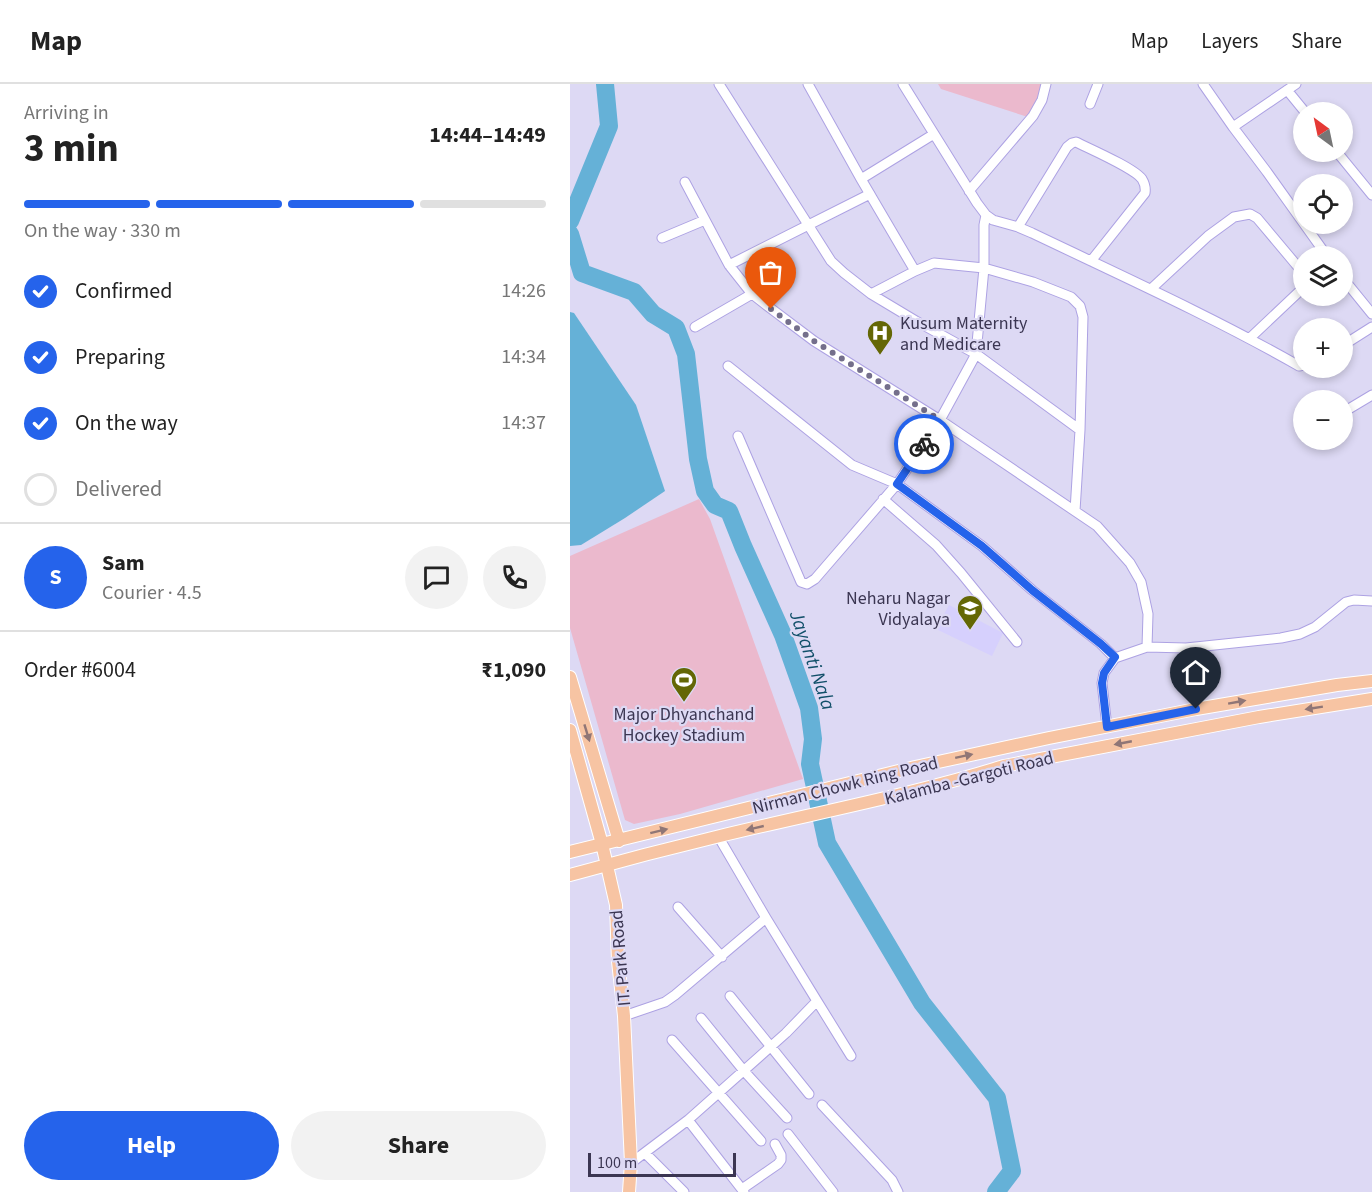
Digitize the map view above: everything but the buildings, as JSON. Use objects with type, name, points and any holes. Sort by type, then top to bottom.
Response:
[{"type":"main road","points":[[570,677],[619,841]]},
{"type":"main road","name":"Nirman Chowk Ring Road","points":[[570,852],[915,767],[1207,707],[1372,681]]},
{"type":"main road","name":"Kalamba -Gargoti Road","points":[[570,875],[718,836],[965,778],[1004,766],[1259,717],[1372,699]]},
{"type":"main road","name":"IT. Park Road","points":[[570,730],[602,844],[616,905],[631,1162],[629,1192]]},
{"type":"street","points":[[719,84],[831,261],[871,294],[976,354],[1080,430]]},
{"type":"street","points":[[808,84],[915,271]]},
{"type":"street","points":[[903,84],[986,215],[993,220],[1018,227],[1151,289],[1250,338],[1293,363]]},
{"type":"street","points":[[969,191],[1033,116],[1042,100],[1046,84]]},
{"type":"street","points":[[1090,105],[1098,84]]},
{"type":"street","points":[[1233,127],[1296,84]]},
{"type":"street","points":[[1206,85],[1233,127],[1320,246]]},
{"type":"street","points":[[1287,90],[1297,102]]},
{"type":"street","points":[[861,179],[934,134]]},
{"type":"street","points":[[1018,227],[1067,147],[1076,142],[1138,175],[1146,187],[1145,193],[1091,261]]},
{"type":"street","points":[[1344,162],[1372,195]]},
{"type":"street","points":[[685,182],[729,265],[752,294],[814,341],[940,420],[1097,526],[1130,563],[1141,582],[1148,614],[1147,647]]},
{"type":"street","points":[[729,265],[870,194]]},
{"type":"street","points":[[1151,289],[1208,236],[1234,218],[1245,214],[1257,218],[1293,261]]},
{"type":"street","points":[[738,436],[801,582],[807,584],[815,579],[897,484],[940,420],[976,354],[984,268],[986,215]]},
{"type":"street","points":[[662,238],[705,220]]},
{"type":"street","points":[[871,294],[934,263],[984,268],[1034,282],[1071,297],[1080,306],[1083,317],[1075,511]]},
{"type":"street","points":[[1353,291],[1372,314]]},
{"type":"street","points":[[695,327],[752,294]]},
{"type":"street","points":[[1250,338],[1293,297]]},
{"type":"street","points":[[1353,339],[1372,327]]},
{"type":"street","points":[[728,366],[852,465],[897,484],[982,546],[1115,657]]},
{"type":"street","points":[[1353,406],[1372,395]]},
{"type":"street","points":[[883,500],[936,545],[1017,642]]},
{"type":"street","points":[[1107,727],[1102,683],[1104,673],[1115,657],[1147,647],[1186,648],[1300,634],[1315,627],[1346,602],[1372,601]]},
{"type":"street","points":[[718,836],[851,1056]]},
{"type":"street","points":[[678,907],[722,957]]},
{"type":"street","points":[[624,1016],[665,1002],[722,957],[766,918]]},
{"type":"street","points":[[730,996],[809,1094]]},
{"type":"street","points":[[631,1162],[719,1094],[817,1001]]},
{"type":"street","points":[[701,1018],[744,1071],[787,1118]]},
{"type":"street","points":[[672,1040],[761,1141]]},
{"type":"street","points":[[822,1106],[892,1180],[898,1192]]},
{"type":"street","points":[[688,1120],[743,1190],[781,1160],[775,1144]]},
{"type":"street","points":[[788,1134],[833,1192]]},
{"type":"street","points":[[645,1153],[684,1192]]},
{"type":"shaded area","points":[[938,84],[1044,84],[1031,118],[941,89]]},
{"type":"shaded area","name":"Major Dhyanchand Hockey Stadium","points":[[699,499],[710,519],[803,779],[680,814],[634,824],[625,820],[570,628],[570,556]]},
{"type":"shaded area","name":"Neharu Nagar Vidyalaya","points":[[949,605],[1003,633],[992,656],[936,629]]},
{"type":"water","points":[[570,312],[574,313],[636,405],[665,491],[581,545],[570,546]]},
{"type":"waterway","name":"Jayanti Nala","points":[[570,221],[609,126],[605,84]]},
{"type":"waterway","name":"Jayanti Nala","points":[[570,234],[582,273],[634,292],[653,314],[676,328],[686,354],[698,459],[705,491],[715,505],[729,511],[783,635],[809,708],[813,739],[810,764],[827,843],[922,1003],[997,1098],[1012,1171],[996,1192]]},
{"type":"way so far","points":[[771,309],[814,341],[940,420],[924,444]]},
{"type":"place","name":"Kusum Maternity and Medicare","points":[[880,356]]},
{"type":"place","name":"Neharu Nagar Vidyalaya","points":[[970,631]]},
{"type":"place","name":"Major Dhyanchand Hockey Stadium","points":[[684,703]]},
{"type":"route","points":[[924,444],[897,484],[982,546],[1115,657],[1104,673],[1102,683],[1107,727],[1196,709]]}]
